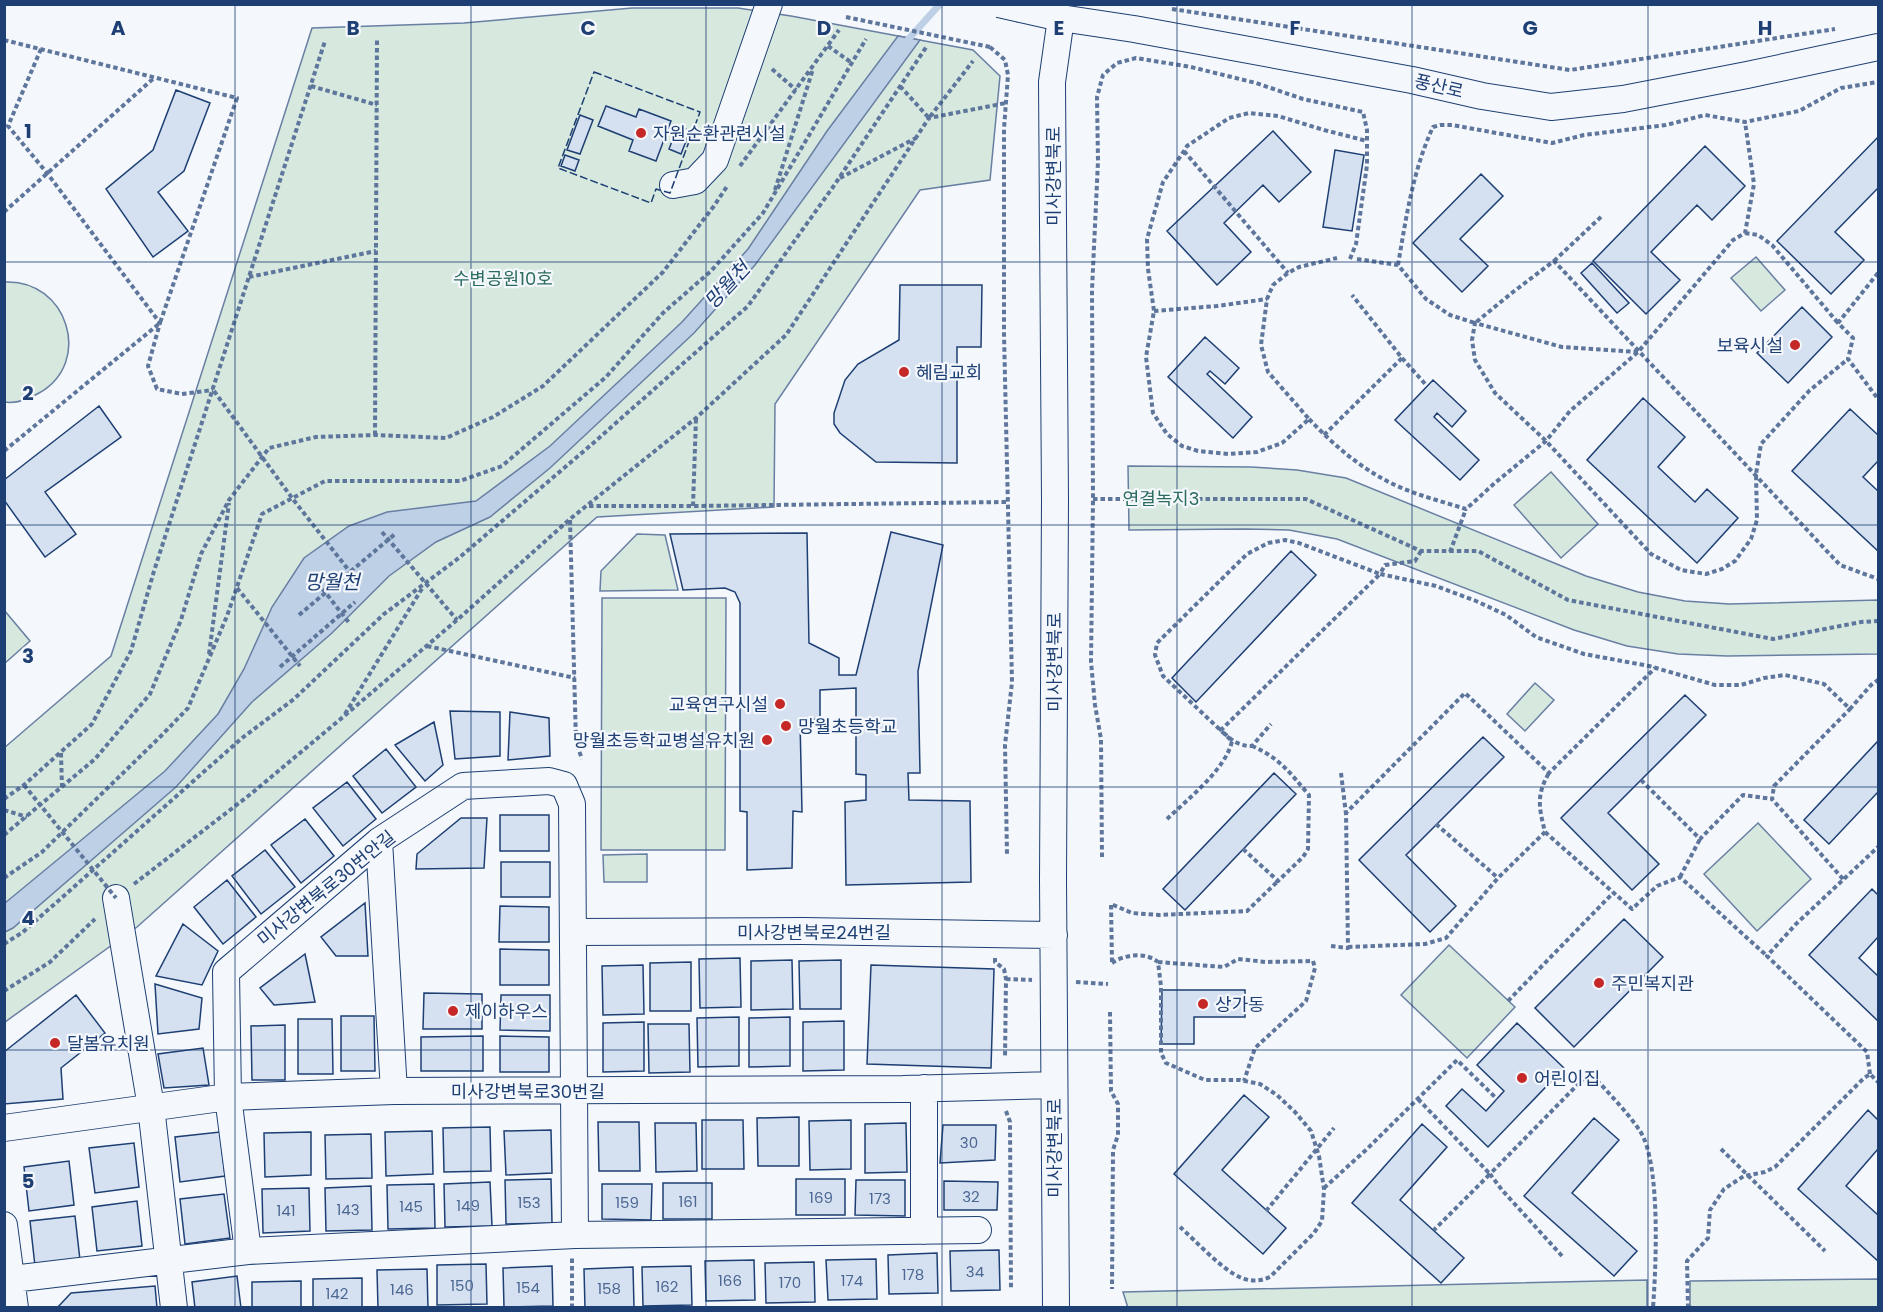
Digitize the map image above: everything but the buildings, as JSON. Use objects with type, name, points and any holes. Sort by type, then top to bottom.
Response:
[{"type":"street","points":[[673,185],[695,182],[715,160],[769,4]]},
{"type":"street","name":"풍산로","points":[[1010,7],[1354,69],[1551,108],[1623,99],[1878,47]]},
{"type":"street","name":"미사강변북로","points":[[1056,1308],[1052,82],[1061,18]]},
{"type":"street","name":"미사강변북로30번안길","points":[[228,1097],[225,972],[379,841],[463,786],[549,781],[564,785],[572,804],[574,1243]]},
{"type":"street","points":[[379,841],[394,1091]]},
{"type":"street","points":[[108,906],[151,1107],[174,1308]]},
{"type":"street","name":"미사강변북로24번길","points":[[574,932],[810,931],[1054,935]]},
{"type":"street","name":"미사강변북로30번길","points":[[4,1128],[228,1097],[394,1091],[924,1088],[1054,1085]]},
{"type":"street","points":[[924,1088],[924,1231]]},
{"type":"street","points":[[228,1097],[248,1251]]},
{"type":"street","points":[[4,1224],[8,1280],[15,1308]]},
{"type":"street","points":[[8,1280],[248,1251],[978,1230]]},
{"type":"path","points":[[1171,9],[1570,70],[1844,28]]},
{"type":"path","points":[[846,17],[990,47],[1005,60],[1008,75],[1004,334],[1012,682],[1005,745],[1006,854]]},
{"type":"path","points":[[738,170],[839,30]]},
{"type":"path","points":[[4,878],[42,852],[188,708],[227,616],[262,514],[325,482],[460,482],[502,466],[606,377],[663,313],[711,271],[763,213],[866,39]]},
{"type":"path","points":[[4,40],[237,98],[160,323],[148,366],[157,389],[182,394],[213,390]]},
{"type":"path","points":[[4,799],[24,785],[92,724],[131,651],[154,571],[325,40]]},
{"type":"path","points":[[375,435],[377,40]]},
{"type":"path","points":[[828,46],[852,63]]},
{"type":"path","points":[[4,945],[32,925],[242,738],[294,699],[384,614],[460,557],[574,460],[747,306],[927,46]]},
{"type":"path","points":[[40,49],[8,126],[47,173],[160,323]]},
{"type":"path","points":[[1102,857],[1101,739],[1091,662],[1094,499],[1092,290],[1098,161],[1097,97],[1103,75],[1117,63],[1136,57],[1191,67],[1256,83],[1303,99],[1363,111],[1367,130],[1366,165],[1356,244],[1350,259]]},
{"type":"path","points":[[4,992],[50,962],[108,906],[252,794],[427,646],[570,519],[696,418],[786,335],[929,118],[973,61]]},
{"type":"path","points":[[773,196],[814,65]]},
{"type":"path","points":[[4,212],[154,78]]},
{"type":"path","points":[[1398,265],[1412,189],[1423,150],[1433,127],[1452,125],[1552,143],[1584,135],[1666,126],[1705,115],[1745,122],[1799,111],[1841,88],[1878,82]]},
{"type":"path","points":[[311,86],[377,105]]},
{"type":"path","points":[[900,86],[929,118]]},
{"type":"path","points":[[929,118],[1006,103]]},
{"type":"path","points":[[1309,419],[1282,443],[1257,453],[1228,454],[1198,451],[1182,446],[1167,434],[1153,413],[1146,357],[1154,310],[1148,269],[1147,239],[1163,182],[1187,146],[1229,118],[1249,113],[1278,116],[1367,141]]},
{"type":"path","points":[[1745,122],[1754,184],[1745,233]]},
{"type":"path","points":[[837,179],[916,138]]},
{"type":"path","points":[[1184,151],[1288,273]]},
{"type":"path","points":[[4,835],[95,759],[150,694],[181,620],[201,554],[229,500],[269,448],[316,437],[375,435],[446,438],[493,417],[543,386],[663,272],[732,179]]},
{"type":"path","points":[[1450,552],[1466,509],[1546,441],[1570,411],[1638,352],[1733,240],[1745,233],[1758,235],[1772,245],[1853,338],[1848,359],[1809,391],[1761,444],[1756,474],[1757,520],[1751,539],[1735,561],[1722,569],[1707,573],[1681,570],[1651,554],[1546,441],[1495,393],[1475,360],[1472,340],[1475,323],[1554,261],[1603,215]]},
{"type":"path","points":[[249,277],[376,251]]},
{"type":"path","points":[[1336,258],[1299,267],[1273,285],[1267,299],[1261,345],[1268,372],[1324,435],[1350,458],[1380,478],[1466,509]]},
{"type":"path","points":[[1357,259],[1398,265],[1426,299],[1450,315],[1562,346],[1638,352]]},
{"type":"path","points":[[1554,261],[1840,565],[1878,579]]},
{"type":"path","points":[[1838,323],[1878,273]]},
{"type":"path","points":[[1352,295],[1427,386]]},
{"type":"path","points":[[1154,310],[1217,306],[1267,299]]},
{"type":"path","points":[[4,451],[160,323]]},
{"type":"path","points":[[1324,435],[1402,358]]},
{"type":"path","points":[[1848,359],[1878,399]]},
{"type":"path","points":[[213,390],[319,534],[358,582]]},
{"type":"path","points":[[693,506],[696,418]]},
{"type":"path","points":[[1094,499],[1306,499],[1421,551],[1478,551],[1568,600],[1773,639],[1861,622],[1878,621]]},
{"type":"path","points":[[208,660],[229,500]]},
{"type":"path","points":[[587,506],[1008,502]]},
{"type":"path","points":[[570,519],[576,742],[582,759]]},
{"type":"path","points":[[382,532],[457,620]]},
{"type":"path","points":[[299,615],[396,534]]},
{"type":"path","points":[[1180,1227],[1229,1270],[1243,1279],[1261,1281],[1270,1277],[1306,1241],[1322,1221],[1323,1189],[1317,1149],[1311,1131],[1277,1095],[1260,1084],[1244,1081],[1205,1080],[1166,1064],[1161,1053],[1161,986],[1158,962],[1152,956],[1133,955],[1119,958],[1112,963],[1111,904],[1132,913],[1159,915],[1246,911],[1303,857],[1308,849],[1309,795],[1269,754],[1252,746],[1243,746],[1232,741],[1163,676],[1155,656],[1157,643],[1247,554],[1268,543],[1285,540],[1299,543],[1380,574],[1436,586],[1476,601],[1506,615],[1536,637],[1584,654],[1625,660],[1714,685],[1741,685],[1785,675],[1824,684],[1850,709]]},
{"type":"path","points":[[1221,730],[1380,574],[1385,565],[1415,561],[1421,551]]},
{"type":"path","points":[[318,583],[350,624]]},
{"type":"path","points":[[343,717],[424,584]]},
{"type":"path","points":[[236,588],[300,666]]},
{"type":"path","points":[[280,667],[356,602]]},
{"type":"path","points":[[427,646],[575,678]]},
{"type":"path","points":[[1656,668],[1549,773],[1541,786],[1539,807],[1545,832],[1632,909],[1657,886],[1680,877],[1700,839],[1743,795],[1772,799],[1844,879]]},
{"type":"path","points":[[1772,799],[1774,786],[1878,680]]},
{"type":"path","points":[[1346,813],[1464,693],[1549,773]]},
{"type":"path","points":[[1252,746],[1271,724]]},
{"type":"path","points":[[1167,819],[1219,768],[1229,753],[1232,741]]},
{"type":"path","points":[[61,752],[62,787]]},
{"type":"path","points":[[1341,773],[1346,813],[1348,948]]},
{"type":"path","points":[[1641,780],[1700,839]]},
{"type":"path","points":[[24,785],[42,805],[108,906]]},
{"type":"path","points":[[4,810],[27,817]]},
{"type":"path","points":[[1436,824],[1498,878]]},
{"type":"path","points":[[1331,946],[1348,948],[1425,944],[1446,938],[1498,878],[1545,832]]},
{"type":"path","points":[[1767,956],[1796,924],[1878,847]]},
{"type":"path","points":[[1243,849],[1278,880]]},
{"type":"path","points":[[1680,877],[1868,1052],[1870,1074],[1878,1082]]},
{"type":"path","points":[[1508,1001],[1613,892]]},
{"type":"path","points":[[1158,962],[1224,967],[1238,959],[1266,962],[1313,961],[1315,968],[1306,1001],[1255,1048],[1244,1081]]},
{"type":"path","points":[[995,962],[1004,969],[1006,979],[1005,1058]]},
{"type":"path","points":[[1110,1012],[1112,1091],[1118,1104],[1118,1134],[1113,1150],[1112,1289]]},
{"type":"path","points":[[1323,1189],[1457,1060],[1497,1099]]},
{"type":"path","points":[[1434,1230],[1590,1072],[1641,1132],[1649,1152],[1655,1201],[1653,1308]]},
{"type":"path","points":[[1688,1308],[1687,1262],[1708,1238],[1710,1210],[1724,1189],[1747,1176],[1775,1167],[1870,1074]]},
{"type":"path","points":[[1418,1099],[1490,1174],[1562,1256]]},
{"type":"path","points":[[1006,1110],[1010,1122],[1011,1290]]},
{"type":"path","points":[[1266,1210],[1334,1128]]},
{"type":"path","points":[[1721,1149],[1825,1251]]},
{"type":"path","points":[[572,1308],[574,1243]]},
{"type":"green space","name":"수변공원10호","points":[[632,8],[738,8],[973,50],[1000,76],[990,180],[920,190],[775,404],[774,507],[597,517],[137,927],[5,1022],[4,748],[111,656],[312,28],[464,23]]},
{"type":"green space","points":[[1756,257],[1785,290],[1761,311],[1731,278]]},
{"type":"green space","points":[[5,282],[27,285],[44,294],[58,308],[66,325],[69,343],[66,362],[56,379],[39,393],[13,402],[4,402]]},
{"type":"green space","name":"연결녹지3","points":[[1128,466],[1251,467],[1297,470],[1346,478],[1586,576],[1638,592],[1685,601],[1729,604],[1878,600],[1878,654],[1727,656],[1678,654],[1627,646],[1574,630],[1337,539],[1289,530],[1129,530]]},
{"type":"green space","points":[[1551,472],[1598,524],[1561,558],[1514,505]]},
{"type":"green space","points":[[637,534],[665,535],[678,590],[600,591],[601,571]]},
{"type":"green space","points":[[602,598],[726,598],[725,850],[601,850]]},
{"type":"green space","points":[[4,610],[30,641],[5,663],[4,663]]},
{"type":"green space","points":[[1535,683],[1554,700],[1525,731],[1507,714]]},
{"type":"green space","points":[[1758,823],[1811,879],[1757,931],[1704,874]]},
{"type":"green space","points":[[647,854],[647,882],[604,882],[603,855]]},
{"type":"green space","points":[[1449,945],[1515,1007],[1467,1058],[1401,995]]},
{"type":"green space","points":[[1878,1279],[1878,1307],[1692,1308],[1690,1305],[1690,1281]]},
{"type":"green space","points":[[1647,1280],[1647,1308],[1128,1308],[1123,1292]]},
{"type":"water","name":"망월천","points":[[898,36],[920,40],[755,265],[694,333],[550,468],[490,517],[436,542],[389,576],[332,633],[252,702],[176,787],[13,928],[5,932],[5,903],[165,771],[218,714],[244,669],[272,607],[304,558],[349,526],[387,512],[476,501],[550,446],[682,322],[748,249],[827,131]]},
{"type":"waterway","name":"망월천","points":[[905,43],[940,4]]},
{"type":"fence","points":[[594,72],[700,112],[670,193],[656,189],[651,203],[558,168],[594,72]]},
{"type":"place","name":"자원순환관련시설","points":[[641,133]]},
{"type":"place","name":"보육시설","points":[[1795,345]]},
{"type":"place","name":"혜림교회","points":[[904,372]]},
{"type":"place","name":"교육연구시설","points":[[780,704]]},
{"type":"place","name":"망월초등학교","points":[[786,726]]},
{"type":"place","name":"망월초등학교병설유치원","points":[[767,740]]},
{"type":"place","name":"주민복지관","points":[[1599,983]]},
{"type":"place","name":"상가동","points":[[1203,1004]]},
{"type":"place","name":"제이하우스","points":[[453,1011]]},
{"type":"place","name":"달봄유치원","points":[[55,1043]]},
{"type":"place","name":"어린이집","points":[[1522,1078]]}]
